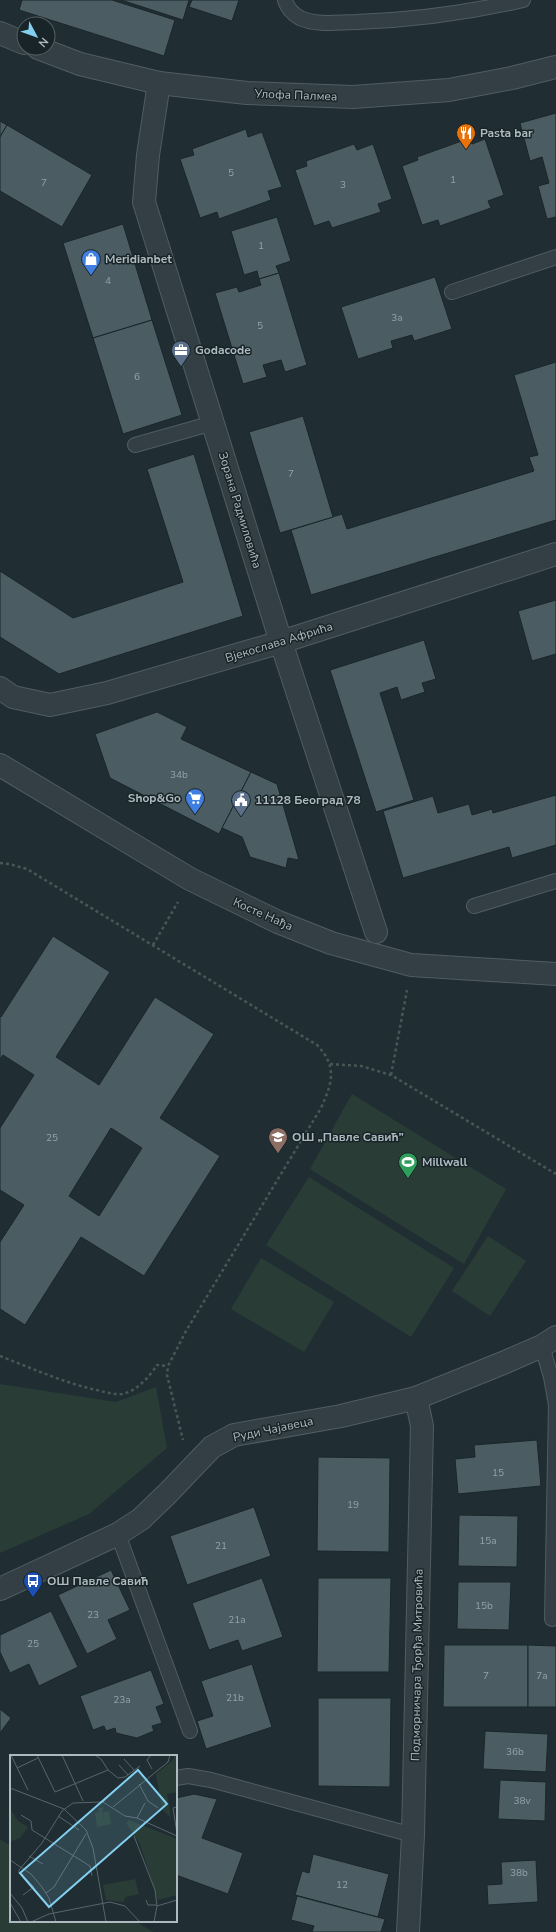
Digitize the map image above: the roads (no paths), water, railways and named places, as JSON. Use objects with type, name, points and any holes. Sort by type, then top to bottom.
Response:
[{"type":"street","points":[[0,33],[16,40]]},
{"type":"street","name":"Улофа Палмеа","points":[[56,55],[80,64],[159,83],[248,93],[352,97],[449,90],[512,78],[556,67]]},
{"type":"street","name":"Зорана Радмиловића","points":[[159,83],[148,155],[144,202],[281,642],[376,932]]},
{"type":"street","name":"Вјекослава Афрића","points":[[0,688],[13,697],[50,705],[107,693],[281,642],[556,554]]},
{"type":"street","name":"Косте Нађа","points":[[0,765],[190,879],[285,924],[331,943],[411,966],[556,974]]},
{"type":"street","name":"Руди Чајавеца","points":[[0,1589],[118,1534],[141,1519],[167,1494],[212,1446],[234,1435],[341,1416],[416,1398],[503,1363],[549,1341]]},
{"type":"street","name":"Подморничара Ђорђа Митровића","points":[[408,1932],[413,1835],[422,1426],[416,1398]]},
{"type":"lane","points":[[285,0],[287,7],[300,18],[322,23],[405,20],[474,11],[523,0]]},
{"type":"lane","points":[[452,292],[556,257]]},
{"type":"lane","points":[[135,445],[213,423]]},
{"type":"lane","points":[[474,906],[556,881]]},
{"type":"lane","points":[[549,1341],[551,1377],[556,1405],[552,1619]]},
{"type":"lane","points":[[118,1534],[190,1731]]},
{"type":"lane","points":[[177,1778],[188,1776],[211,1780],[413,1835]]},
{"type":"place","name":"Pasta bar","points":[[466,150]]},
{"type":"place","name":"Meridianbet","points":[[91,276]]},
{"type":"place","name":"Godacode","points":[[181,367]]},
{"type":"place","name":"Shop&Go","points":[[195,815]]},
{"type":"place","name":"11128 Београд 78","points":[[241,817]]},
{"type":"place","name":"ОШ „Павле Савић”","points":[[278,1154]]},
{"type":"place","name":"Millwall","points":[[408,1179]]},
{"type":"place","name":"ОШ Павле Савић","points":[[33,1598]]}]
